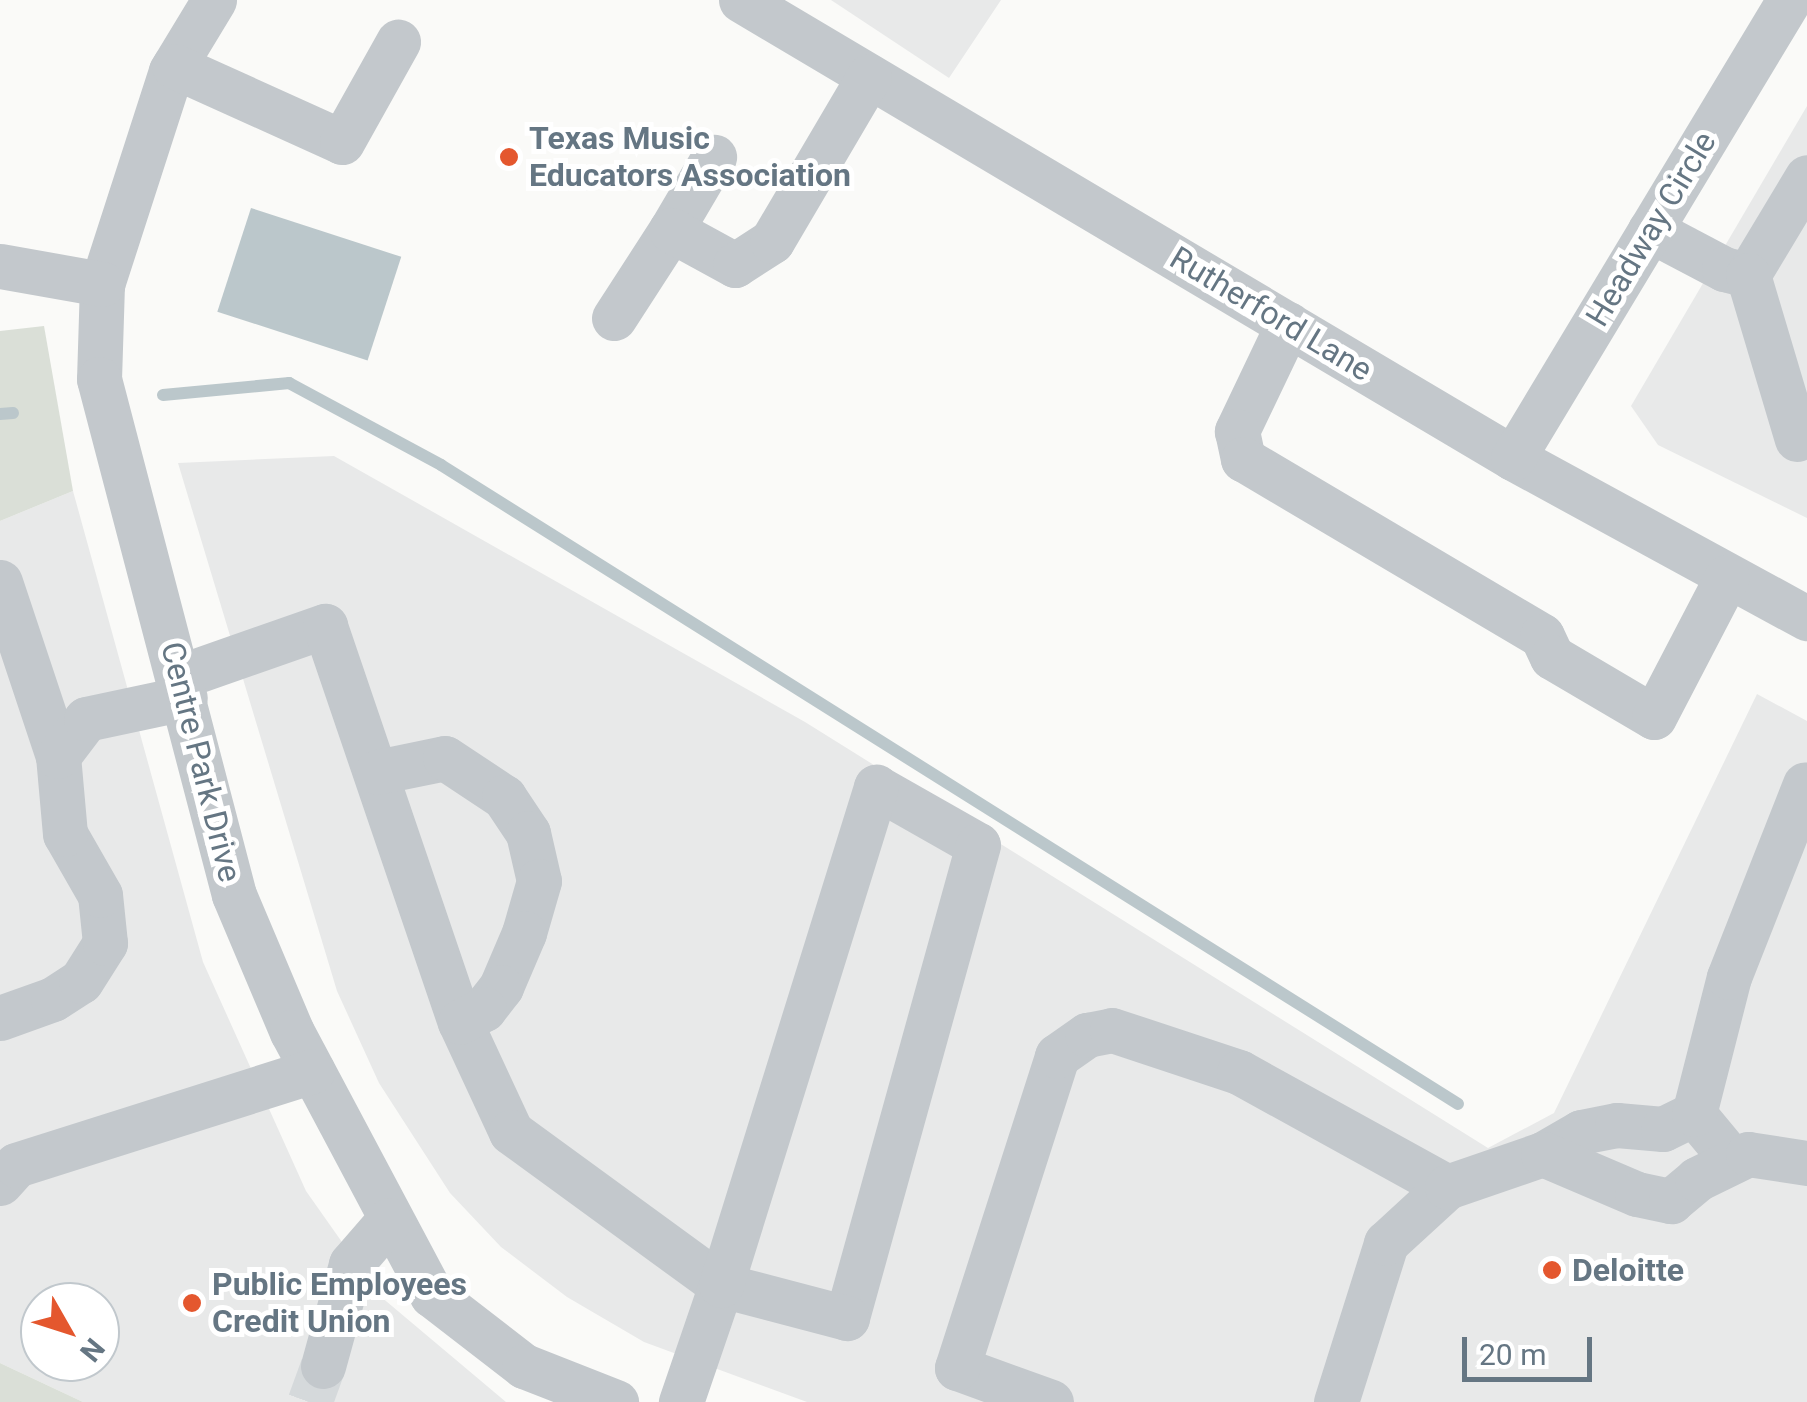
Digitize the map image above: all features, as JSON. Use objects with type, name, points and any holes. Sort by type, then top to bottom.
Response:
[{"type":"street","name":"Centre Park Drive","points":[[214,0],[174,66],[102,284],[99,379],[234,895],[312,1071],[388,1220],[432,1296],[524,1366],[616,1402]]},
{"type":"street","name":"Rutherford Lane","points":[[741,0],[1513,458],[1807,618]]},
{"type":"street","name":"Headway Circle","points":[[1513,458],[1788,0]]},
{"type":"street","points":[[174,66],[342,142],[398,42]]},
{"type":"street","points":[[672,230],[735,265],[772,241],[868,76]]},
{"type":"street","points":[[614,318],[714,157]]},
{"type":"street","points":[[1797,438],[1748,275],[1807,176]]},
{"type":"street","points":[[1650,230],[1748,275]]},
{"type":"street","points":[[0,266],[102,284]]},
{"type":"street","points":[[1288,324],[1237,431],[1243,459],[1542,636],[1552,657],[1654,717],[1727,577]]},
{"type":"street","points":[[0,582],[58,756],[65,834],[100,895],[105,943],[81,981],[54,999],[0,1018]]},
{"type":"street","points":[[58,756],[86,719],[182,688],[325,626],[460,1022],[511,1132],[722,1285],[847,1318],[978,845],[876,787],[722,1285],[682,1402]]},
{"type":"street","points":[[377,772],[445,758],[504,797],[528,833],[539,880],[524,933],[500,987],[484,1008],[460,1022]]},
{"type":"street","points":[[1336,1402],[1386,1243],[1447,1188],[1542,1154],[1580,1132],[1617,1126],[1663,1129],[1694,1114],[1729,977],[1806,782]]},
{"type":"street","points":[[1051,1402],[957,1368],[1057,1056],[1087,1034],[1112,1030],[1239,1072],[1447,1188]]},
{"type":"street","points":[[0,1183],[16,1165],[312,1071]]},
{"type":"street","points":[[1694,1114],[1733,1161]]},
{"type":"street","points":[[1542,1154],[1637,1194],[1672,1202],[1697,1178],[1748,1154],[1807,1163]]},
{"type":"street","points":[[323,1366],[351,1264],[388,1220]]},
{"type":"shaded area","points":[[831,0],[1001,0],[949,78]]},
{"type":"shaded area","points":[[1807,106],[1807,518],[1658,445],[1631,406]]},
{"type":"shaded area","points":[[251,208],[401,257],[368,360],[217,312]]},
{"type":"shaded area","points":[[44,326],[73,491],[0,521],[0,331]]},
{"type":"shaded area","points":[[334,456],[805,722],[1488,1148],[1554,1113],[1757,694],[1807,721],[1807,1402],[807,1402],[644,1342],[567,1297],[501,1247],[450,1193],[379,1083],[337,991],[178,463]]},
{"type":"shaded area","points":[[73,491],[203,962],[306,1191],[380,1296],[506,1402],[83,1402],[40,1382],[120,1382],[120,1282],[20,1282],[20,1372],[0,1363],[0,521]]},
{"type":"shaded area","points":[[0,1363],[20,1372],[20,1382],[40,1382],[83,1402],[0,1402]]},
{"type":"waterway","points":[[163,395],[289,383],[441,465],[1458,1104]]},
{"type":"waterway","points":[[0,414],[13,413]]},
{"type":"tunnel","points":[[310,1402],[323,1366]]},
{"type":"place","name":"Texas Music Educators Association","points":[[509,157]]},
{"type":"place","name":"Deloitte","points":[[1552,1270]]},
{"type":"place","name":"Public Employees Credit Union","points":[[192,1303]]}]
